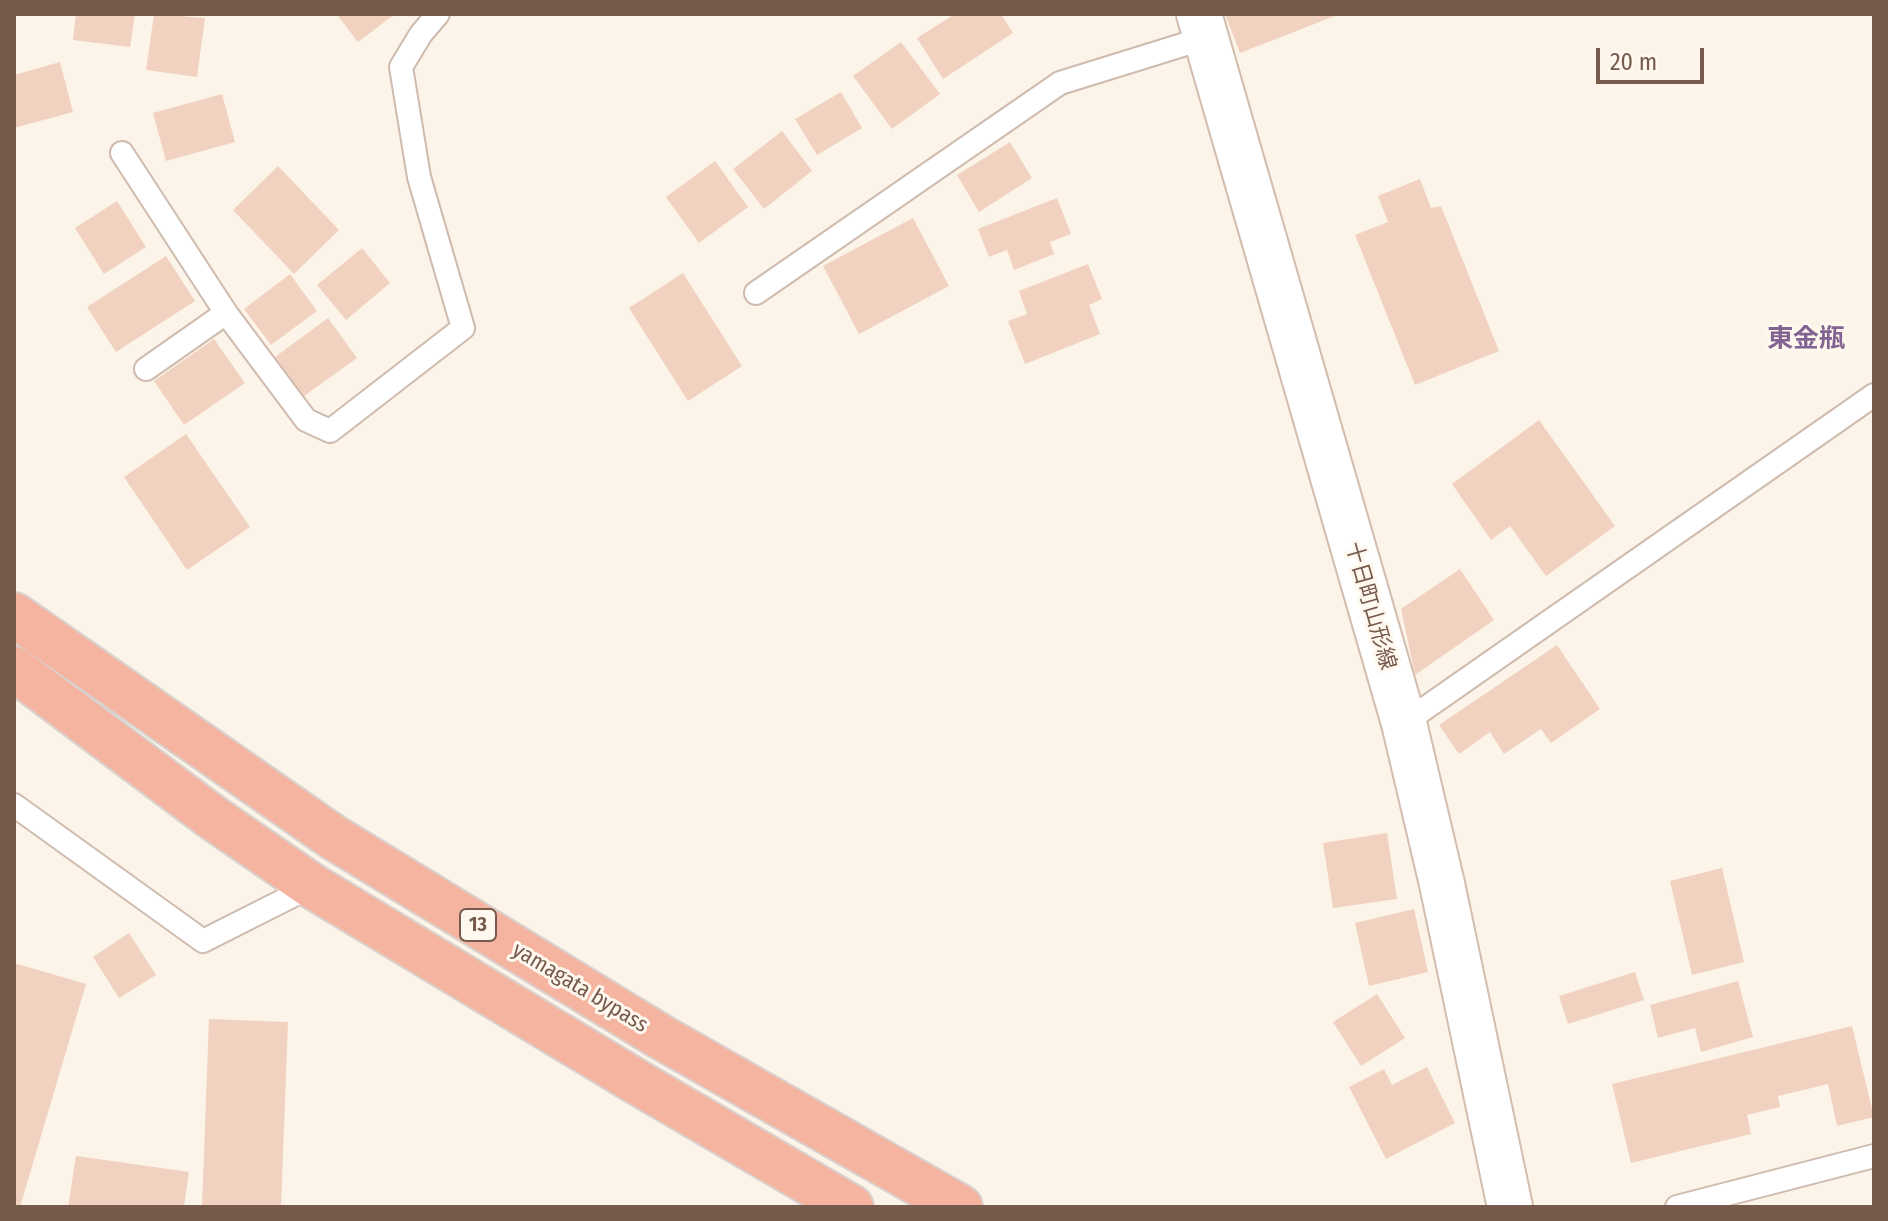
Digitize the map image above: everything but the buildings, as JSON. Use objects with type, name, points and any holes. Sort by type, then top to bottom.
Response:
[{"type":"highway","name":"yamagata bypass","points":[[14,615],[333,837],[661,1037],[960,1207]]},
{"type":"highway","name":"13","points":[[14,669],[212,817],[312,886],[851,1207]]},
{"type":"highway","points":[[14,692],[212,817]]},
{"type":"main road","name":"十日町山形線","points":[[1202,26],[1404,723],[1510,1207]]},
{"type":"lane","points":[[122,153],[226,313],[306,420],[330,431],[463,328],[419,177],[401,67],[421,34],[438,14]]},
{"type":"lane","points":[[756,293],[1060,83],[1202,26]]},
{"type":"lane","points":[[146,369],[226,313]]},
{"type":"lane","points":[[1404,723],[1874,395]]},
{"type":"lane","points":[[14,805],[203,941],[312,886]]},
{"type":"lane","points":[[1677,1207],[1874,1156]]},
{"type":"district","name":"東金瓶","points":[[1806,340]]}]
